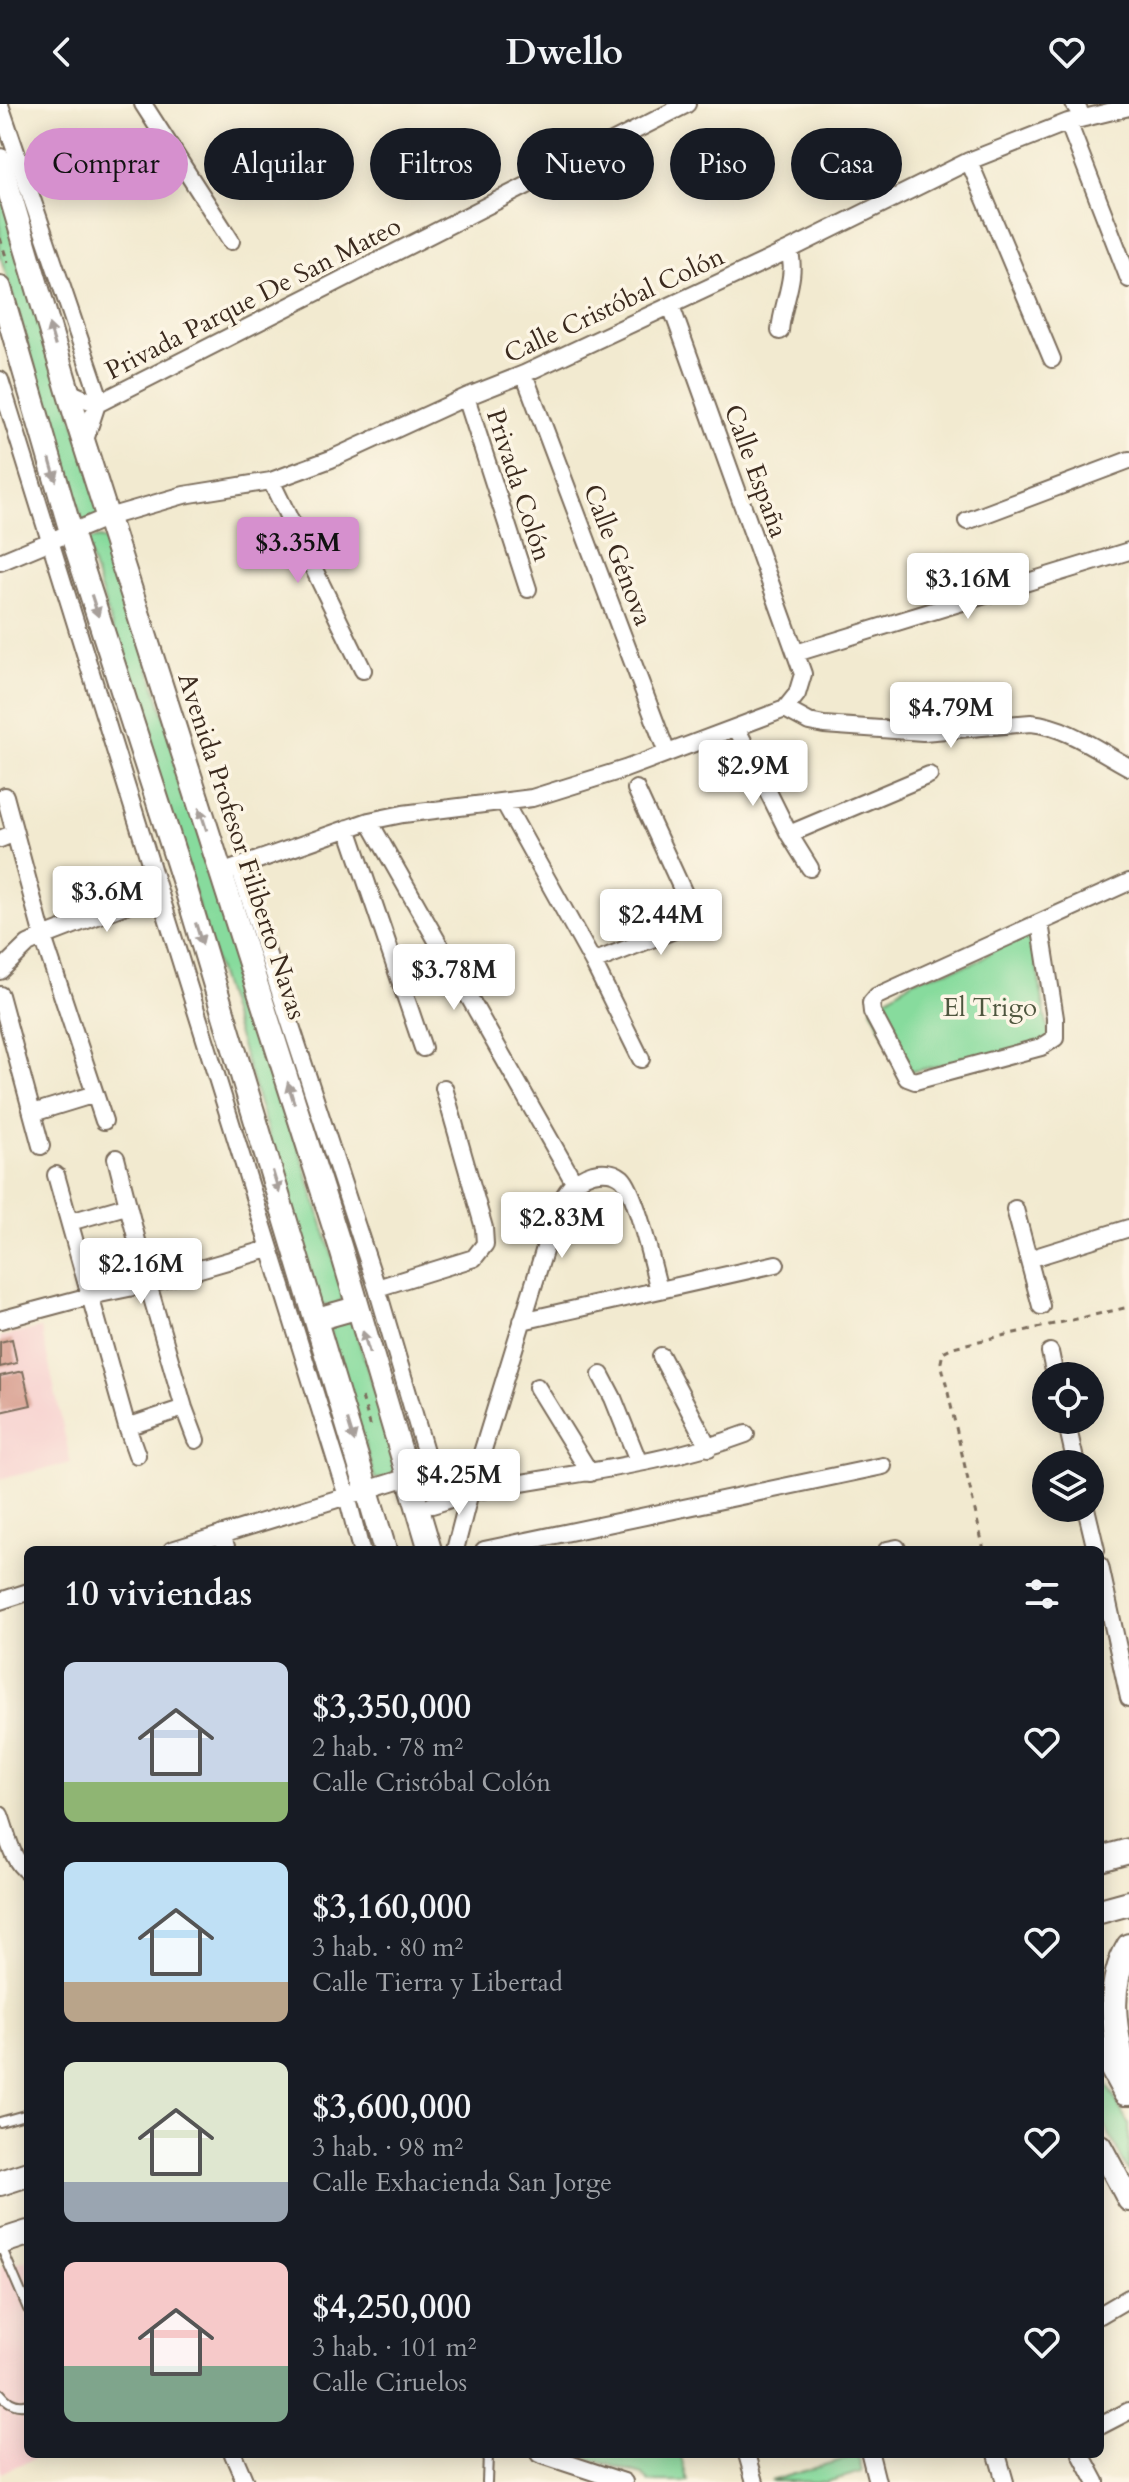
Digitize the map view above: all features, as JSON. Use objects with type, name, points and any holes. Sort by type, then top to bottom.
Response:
[{"type":"main road","name":"Avenida Profesor Filiberto Navas","points":[[0,160],[84,443],[230,870],[356,1308],[430,1546]]},
{"type":"main road","points":[[0,288],[71,532],[185,886],[317,1319],[357,1493],[383,1546]]},
{"type":"main road","points":[[317,1319],[356,1308]]},
{"type":"main road","points":[[1104,1858],[1129,1851]]},
{"type":"main road","points":[[1104,1910],[1129,1903]]},
{"type":"main road","points":[[1129,1946],[1119,1965],[1114,1998],[1116,2035],[1129,2093]]},
{"type":"main road","points":[[1104,2055],[1129,2102]]},
{"type":"main road","points":[[1104,2153],[1129,2200]]},
{"type":"main road","points":[[1,2181],[24,2175]]},
{"type":"main road","points":[[0,2243],[24,2234]]},
{"type":"street","points":[[143,104],[231,241]]},
{"type":"street","name":"Privada Parque De San Mateo","points":[[84,443],[99,403],[687,104]]},
{"type":"street","points":[[0,105],[99,403]]},
{"type":"street","name":"Calle Cristóbal Colón","points":[[0,562],[108,517],[184,495],[271,481],[331,459],[671,306],[969,161],[1076,115],[1129,107]]},
{"type":"street","points":[[1076,115],[1129,279]]},
{"type":"street","points":[[969,161],[1052,359]]},
{"type":"street","points":[[780,331],[792,271],[789,250]]},
{"type":"street","name":"Calle España","points":[[671,306],[803,674],[801,687],[785,709]]},
{"type":"street","name":"Calle Génova","points":[[524,374],[667,753]]},
{"type":"street","points":[[0,380],[269,1249],[357,1493],[361,1546]]},
{"type":"street","name":"Privada Parque De San Mateo","points":[[69,392],[99,403]]},
{"type":"street","name":"Privada Colón","points":[[466,397],[528,589]]},
{"type":"street","points":[[967,521],[1129,460]]},
{"type":"street","points":[[271,481],[363,670]]},
{"type":"street","points":[[796,653],[1129,551]]},
{"type":"street","points":[[440,1502],[377,1288],[230,870],[369,821],[532,798],[737,729],[785,709],[809,722],[824,725],[908,731],[1031,723],[1049,725],[1063,729],[1129,767]]},
{"type":"street","points":[[737,729],[789,834],[810,868]]},
{"type":"street","points":[[789,834],[929,775]]},
{"type":"street","points":[[593,962],[677,929],[694,915],[636,789]]},
{"type":"street","points":[[5,796],[8,836],[104,1121]]},
{"type":"street","points":[[504,802],[593,962],[641,1059]]},
{"type":"street","points":[[369,821],[574,1182]]},
{"type":"street","points":[[348,828],[423,1048]]},
{"type":"street","points":[[1040,923],[1055,1018],[1055,1038],[1041,1047],[915,1081],[907,1078],[872,1012],[871,1003],[885,992],[1129,882]]},
{"type":"street","points":[[0,971],[28,944],[157,893]]},
{"type":"street","points":[[0,995],[41,1146]]},
{"type":"street","points":[[377,1288],[474,1258],[485,1244],[484,1228],[444,1088]]},
{"type":"street","points":[[33,1113],[95,1094]]},
{"type":"street","points":[[116,1158],[148,1284],[196,1440]]},
{"type":"street","points":[[456,1546],[556,1212],[574,1182],[599,1172],[611,1172],[623,1179],[632,1196],[659,1290]]},
{"type":"street","points":[[56,1175],[137,1455]]},
{"type":"street","points":[[70,1222],[126,1206]]},
{"type":"street","points":[[1015,1209],[1041,1306]]},
{"type":"street","points":[[1029,1259],[1129,1228]]},
{"type":"street","points":[[0,1320],[148,1284],[269,1249]]},
{"type":"street","points":[[522,1321],[776,1264]]},
{"type":"street","points":[[1050,1352],[1052,1362]]},
{"type":"street","points":[[661,1356],[709,1448]]},
{"type":"street","points":[[601,1375],[639,1463]]},
{"type":"street","points":[[537,1387],[590,1473]]},
{"type":"street","points":[[127,1427],[184,1408]]},
{"type":"street","points":[[416,1509],[470,1492],[590,1473],[709,1448],[746,1434]]},
{"type":"street","points":[[503,1546],[883,1466]]},
{"type":"street","points":[[198,1546],[225,1542],[357,1493],[431,1470]]},
{"type":"street","points":[[1089,1522],[1095,1546]]},
{"type":"street","points":[[1104,1578],[1122,1632],[1129,1698]]},
{"type":"street","points":[[0,1601],[24,1593]]},
{"type":"street","points":[[0,1815],[15,1856],[24,1869]]},
{"type":"street","points":[[1104,2313],[1129,2298]]},
{"type":"street","points":[[1104,2424],[1129,2411]]},
{"type":"street","points":[[235,2458],[245,2482]]},
{"type":"street","points":[[551,2458],[624,2482]]},
{"type":"street","points":[[748,2458],[755,2482]]},
{"type":"street","points":[[871,2458],[877,2482]]},
{"type":"street","points":[[998,2458],[1005,2482]]},
{"type":"street","points":[[1083,2458],[1096,2482]]},
{"type":"lane","points":[[0,2122],[24,2115]]},
{"type":"lane","points":[[0,2243],[24,2300]]},
{"type":"lane","points":[[0,2393],[7,2402],[24,2405]]},
{"type":"lane","points":[[487,2482],[488,2458]]},
{"type":"path","points":[[983,1546],[941,1362],[943,1352],[953,1347],[1129,1307]]},
{"type":"shaded area","points":[[41,1328],[71,1463],[0,1479],[0,1337]]},
{"type":"shaded area","points":[[24,2260],[24,2458],[36,2458],[0,2473],[0,2267]]},
{"type":"green space","points":[[0,186],[105,519],[85,529],[0,255]]},
{"type":"green space","points":[[100,538],[110,542],[345,1296],[336,1305],[321,1305],[88,549],[89,540]]},
{"type":"green space","name":"El Trigo","points":[[1030,927],[1050,1042],[904,1073],[871,1008],[914,980],[974,963]]},
{"type":"green space","points":[[352,1320],[400,1470],[388,1478],[375,1479],[330,1331],[334,1325]]},
{"type":"green space","points":[[1104,2079],[1129,2125],[1129,2173],[1104,2124]]},
{"type":"green space","points":[[587,2458],[681,2458],[688,2482],[649,2482],[643,2475]]},
{"type":"green space","points":[[848,2458],[859,2458],[862,2472],[826,2482],[770,2481]]},
{"type":"building","points":[[12,1339],[17,1363],[0,1367],[0,1342]]},
{"type":"building","points":[[23,1371],[31,1405],[0,1412],[0,1376]]}]
